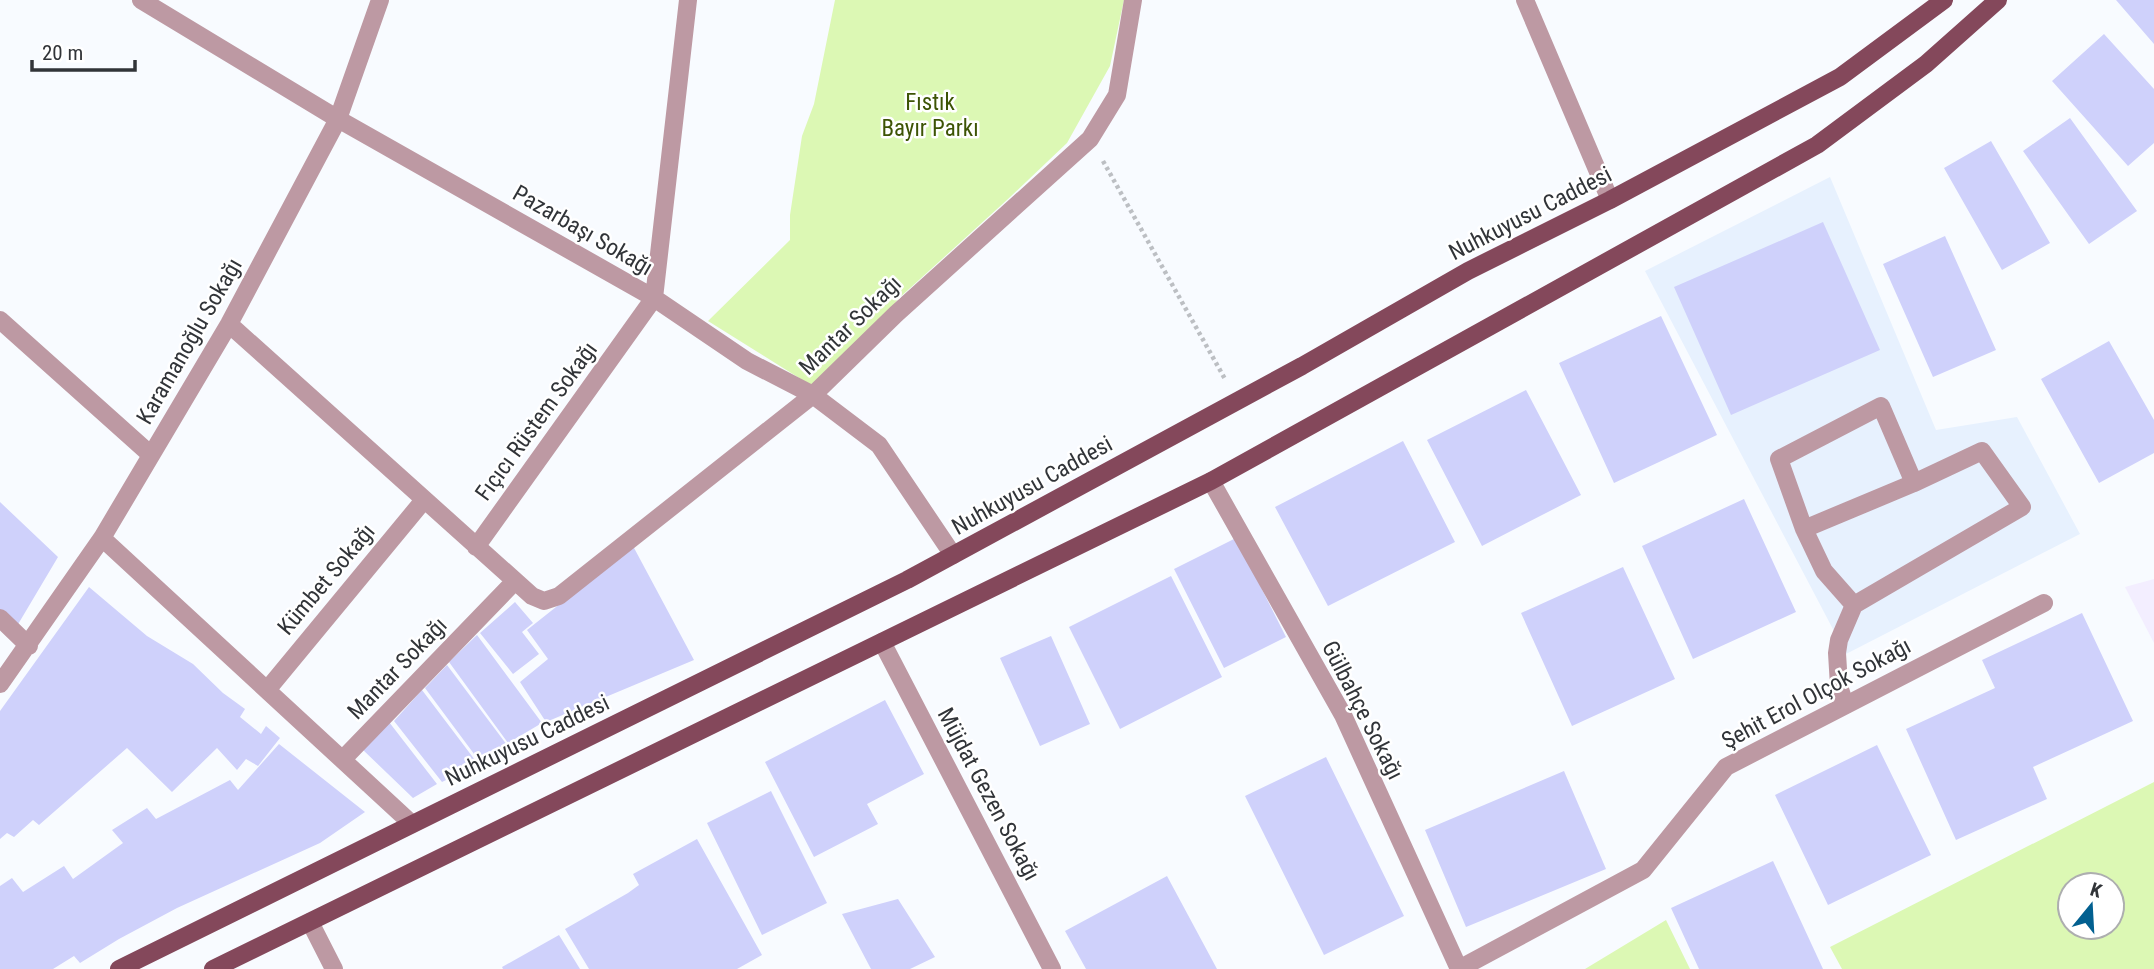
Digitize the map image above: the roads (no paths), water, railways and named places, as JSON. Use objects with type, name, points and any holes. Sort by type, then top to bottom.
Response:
[{"type":"main road","name":"Nuhkuyusu Caddesi","points":[[119,969],[895,586],[1238,401],[1468,271],[1611,200],[1840,77],[1944,0]]},
{"type":"main road","points":[[213,969],[1211,481],[1817,145],[1926,64],[1998,0]]},
{"type":"street","name":"Pazarbaşı Sokağı","points":[[141,0],[338,118],[654,298],[747,361],[813,395],[879,445],[953,555]]},
{"type":"street","name":"Karamanoğlu Sokağı","points":[[0,684],[102,538],[229,324],[338,118],[380,0]]},
{"type":"street","name":"Fıçıcı Rüstem Sokağı","points":[[476,547],[654,298],[688,0]]},
{"type":"street","name":"Mantar Sokağı","points":[[476,547],[532,596],[544,601],[559,596],[813,395],[896,314],[1090,139],[1117,95],[1133,0]]},
{"type":"street","points":[[1525,0],[1611,200]]},
{"type":"street","points":[[0,320],[151,455]]},
{"type":"street","points":[[229,324],[476,547]]},
{"type":"street","points":[[1854,605],[1824,571],[1804,529],[1779,459],[1881,406],[1914,483]]},
{"type":"street","points":[[1804,529],[1982,452],[2022,507],[1854,605],[1839,640],[1837,653],[1839,687],[1845,705]]},
{"type":"street","name":"Gülbahçe Sokağı","points":[[1211,481],[1343,715],[1459,969]]},
{"type":"street","name":"Kümbet Sokağı","points":[[267,690],[424,500]]},
{"type":"street","points":[[102,538],[412,824]]},
{"type":"street","name":"Mantar Sokağı","points":[[342,759],[515,581]]},
{"type":"street","name":"Şehit Erol Olçok Sokağı","points":[[1459,969],[1643,870],[1726,767],[2044,603]]},
{"type":"street","points":[[0,618],[29,646]]},
{"type":"street","name":"Müjdat Gezen Sokağı","points":[[882,642],[1052,969]]},
{"type":"street","points":[[310,922],[334,969]]},
{"type":"park label","name":"Fıstık Bayır Parkı","points":[[930,115]]}]
